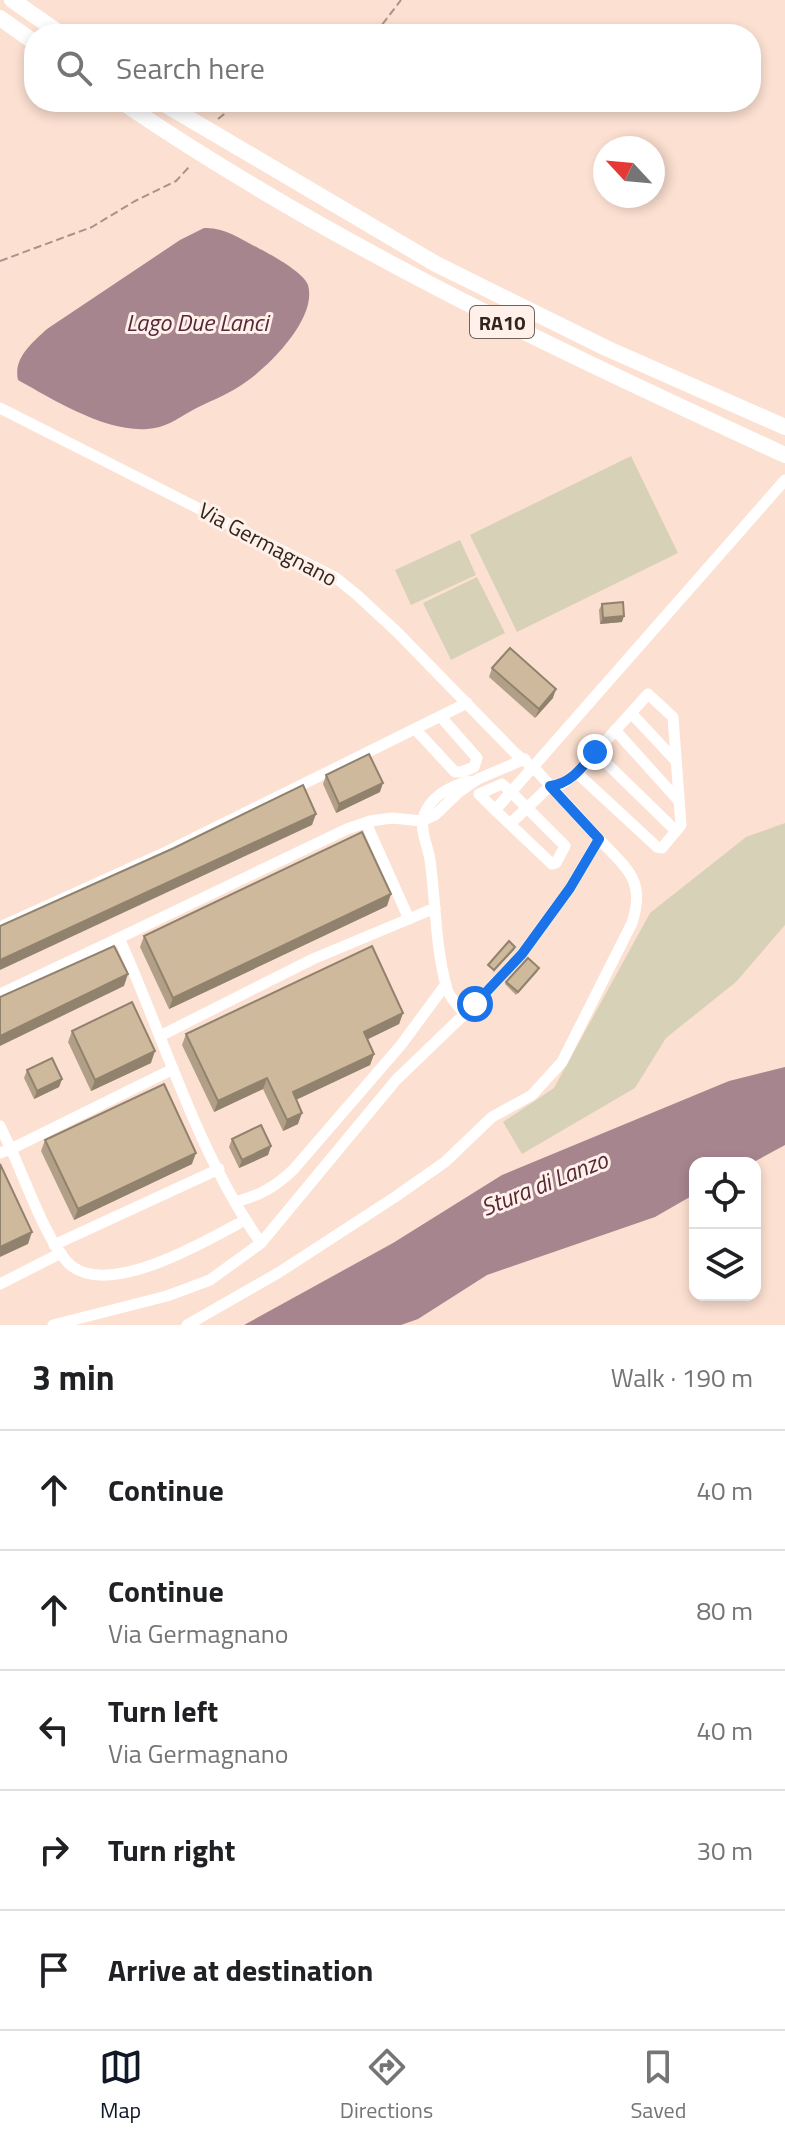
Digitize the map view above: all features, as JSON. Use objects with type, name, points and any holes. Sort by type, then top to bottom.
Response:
[{"type":"highway","points":[[12,0],[47,24]]},
{"type":"highway","points":[[0,18],[24,35]]},
{"type":"highway","name":"RA10","points":[[137,112],[183,144],[421,281],[584,362],[785,455]]},
{"type":"highway","name":"RA10","points":[[177,112],[436,264],[606,348],[785,427]]},
{"type":"street","name":"Via Germagnano","points":[[0,408],[336,578],[397,632],[515,753],[529,763],[625,866],[637,885],[638,905],[632,923],[562,1062],[532,1095],[492,1117],[445,1162],[278,1273],[187,1325]]},
{"type":"street","points":[[495,810],[511,792],[529,763],[785,480]]},
{"type":"street","points":[[510,824],[550,786],[562,784],[577,773],[648,694],[673,717],[681,825],[662,848],[657,847],[577,773]]},
{"type":"street","points":[[0,927],[166,852],[467,703]]},
{"type":"street","points":[[631,713],[676,761]]},
{"type":"street","points":[[416,730],[455,772],[474,767],[477,758],[441,717]]},
{"type":"street","points":[[615,730],[679,801]]},
{"type":"street","points":[[595,752],[676,831]]},
{"type":"street","points":[[465,1014],[451,998],[446,984],[430,858],[422,821],[427,808],[452,785],[529,763]]},
{"type":"street","points":[[502,784],[527,808],[565,846],[556,863],[552,864],[479,794],[502,784]]},
{"type":"street","points":[[0,994],[366,823],[392,818],[422,821]]},
{"type":"street","points":[[366,823],[409,919]]},
{"type":"street","points":[[53,1325],[167,1296],[210,1280],[261,1243],[396,1080],[522,954],[570,888],[599,839]]},
{"type":"street","points":[[160,1036],[313,959],[435,908]]},
{"type":"street","points":[[119,938],[188,1107],[235,1202],[261,1243]]},
{"type":"street","points":[[235,1202],[257,1196],[279,1184],[293,1170],[411,1033],[446,984]]},
{"type":"street","points":[[5,1151],[173,1069]]},
{"type":"street","points":[[0,1126],[5,1151],[58,1249],[74,1268],[97,1275],[163,1262],[245,1220]]},
{"type":"street","points":[[0,1284],[58,1249],[219,1169]]},
{"type":"path","points":[[383,24],[401,0]]},
{"type":"path","points":[[220,117],[226,112]]},
{"type":"path","points":[[0,261],[92,227],[176,181],[191,165]]},
{"type":"shaded area","points":[[631,456],[678,553],[517,632],[470,535]]},
{"type":"shaded area","points":[[460,540],[476,575],[411,605],[395,570]]},
{"type":"shaded area","points":[[477,577],[505,633],[451,660],[423,603]]},
{"type":"shaded area","points":[[785,823],[785,925],[736,982],[666,1038],[635,1088],[522,1154],[503,1122],[554,1088],[650,913],[746,837]]},
{"type":"water","name":"Lago Due Lanci","points":[[204,228],[240,238],[294,270],[308,285],[309,298],[298,328],[276,356],[251,378],[170,423],[147,429],[131,429],[97,420],[18,380],[21,358],[47,329],[180,240]]},
{"type":"water","name":"Stura di Lanzo","points":[[785,1067],[785,1145],[761,1158],[689,1157],[689,1197],[655,1217],[487,1275],[418,1319],[401,1325],[244,1325],[393,1243],[502,1175],[729,1081]]},
{"type":"building","points":[[623,602],[624,616],[603,618],[602,604]]},
{"type":"building","points":[[510,648],[556,689],[539,709],[492,668]]},
{"type":"building","points":[[369,754],[383,783],[339,804],[326,775]]},
{"type":"building","points":[[303,785],[316,814],[0,960],[0,926],[174,848]]},
{"type":"building","points":[[362,832],[391,894],[173,998],[144,936]]},
{"type":"building","points":[[509,941],[515,947],[494,970],[488,965]]},
{"type":"building","points":[[114,946],[128,974],[0,1036],[0,997]]},
{"type":"building","points":[[372,946],[403,1013],[364,1032],[374,1054],[293,1092],[302,1113],[287,1120],[267,1078],[218,1101],[186,1034]]},
{"type":"building","points":[[528,958],[539,968],[518,992],[506,982]]},
{"type":"building","points":[[132,1002],[155,1051],[95,1080],[72,1031]]},
{"type":"building","points":[[52,1058],[62,1079],[37,1091],[27,1070]]},
{"type":"building","points":[[164,1084],[196,1153],[78,1209],[45,1140]]},
{"type":"building","points":[[261,1125],[271,1146],[242,1160],[232,1139]]},
{"type":"building","points":[[0,1164],[32,1232],[0,1247]]},
{"type":"route","points":[[475,1004],[522,954],[570,888],[599,839],[550,786],[562,784],[577,773],[595,752]]}]
